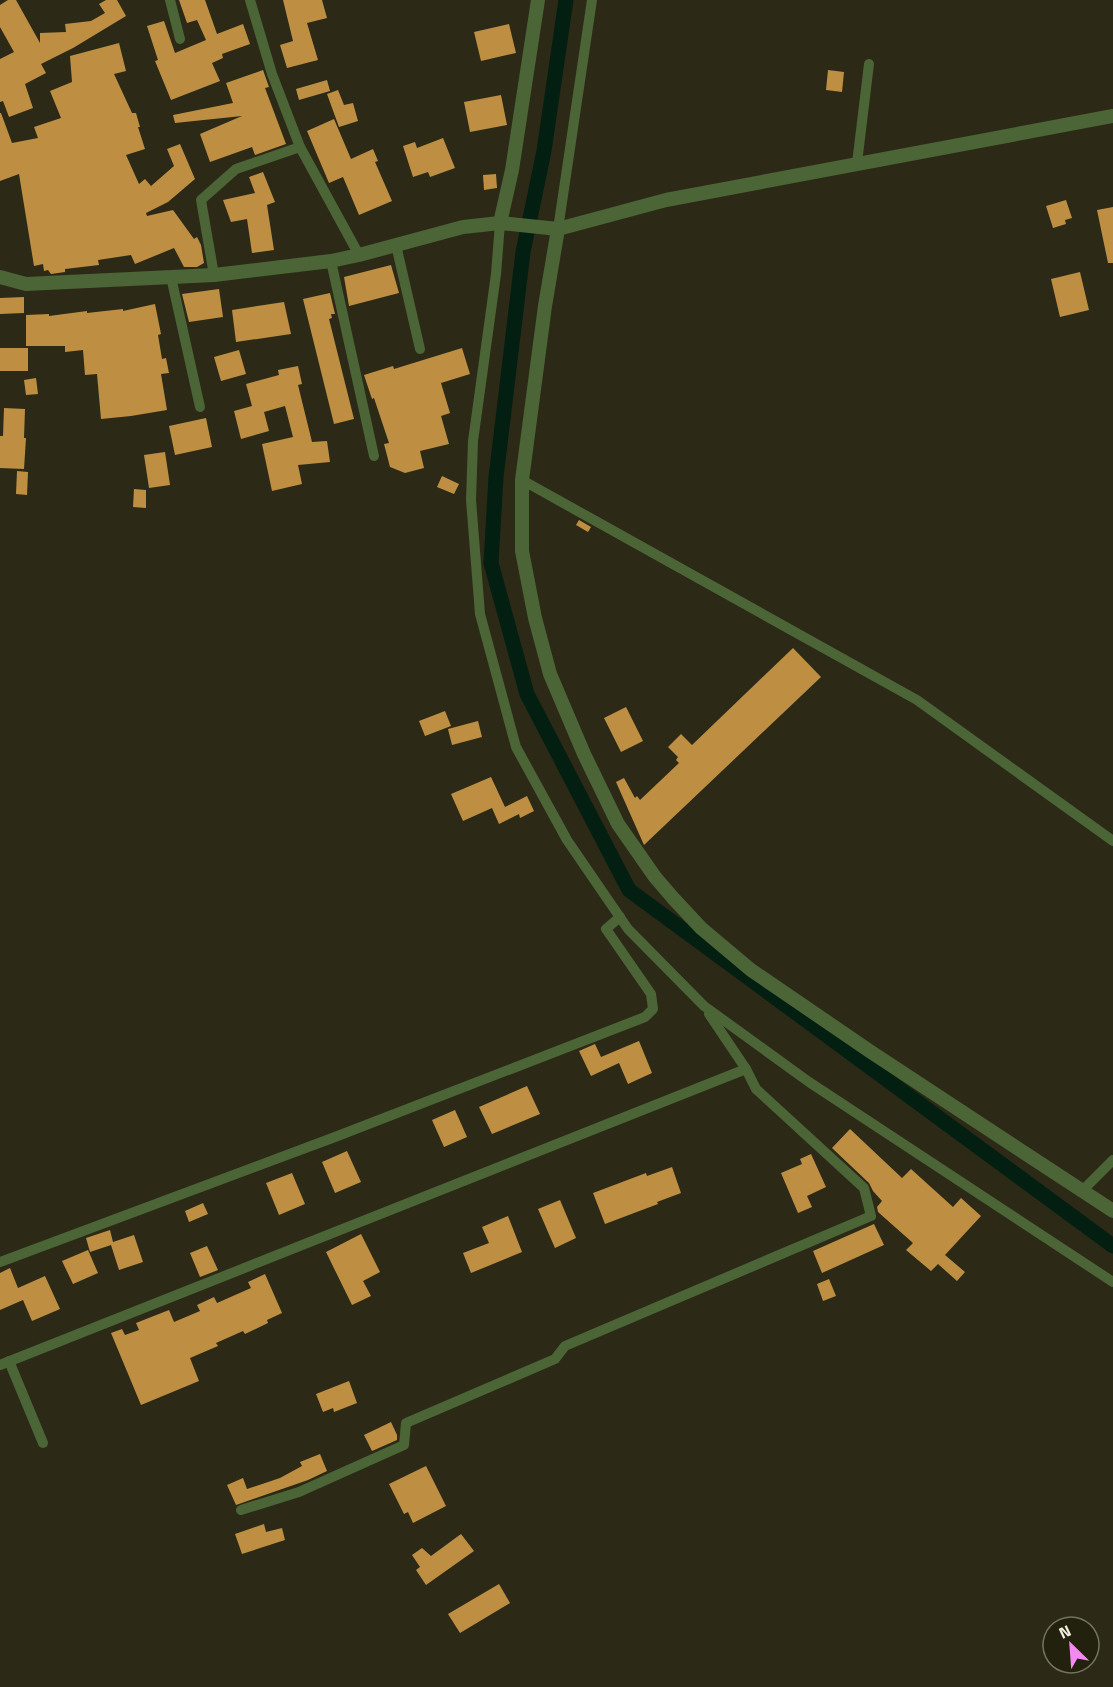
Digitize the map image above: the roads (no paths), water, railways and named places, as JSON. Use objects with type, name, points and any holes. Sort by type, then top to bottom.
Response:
[{"type":"street","points":[[170,0],[180,39]]},
{"type":"street","points":[[250,0],[272,74],[300,147],[359,255]]},
{"type":"street","points":[[538,0],[505,223],[495,274],[473,441],[471,500],[480,614],[516,747],[567,840],[628,929],[704,1006],[809,1082],[1113,1282]]},
{"type":"street","points":[[592,0],[545,306],[522,480],[522,551],[535,618],[550,674],[584,754],[618,824],[655,877],[701,928],[751,970],[1113,1211]]},
{"type":"street","points":[[857,163],[869,64]]},
{"type":"street","points":[[0,277],[26,284],[214,275],[331,261],[463,227],[505,223],[558,229],[666,200],[1113,116]]},
{"type":"street","points":[[214,275],[201,200],[236,169],[300,147]]},
{"type":"street","points":[[396,245],[420,349]]},
{"type":"street","points":[[331,261],[374,456]]},
{"type":"street","points":[[171,277],[200,407]]},
{"type":"street","points":[[522,480],[917,699],[1113,841]]},
{"type":"street","points":[[0,1262],[335,1137],[645,1017],[654,1009],[651,994],[606,929],[620,917]]},
{"type":"street","points":[[241,1510],[299,1492],[404,1445],[406,1423],[555,1359],[565,1346],[871,1216],[864,1188],[756,1089],[746,1069],[704,1006]]},
{"type":"street","points":[[43,1443],[4,1363],[746,1069]]},
{"type":"street","points":[[1082,1191],[1113,1160]]},
{"type":"waterway","points":[[566,0],[544,151],[523,252],[496,477],[491,563],[527,694],[629,890],[1113,1246]]}]
